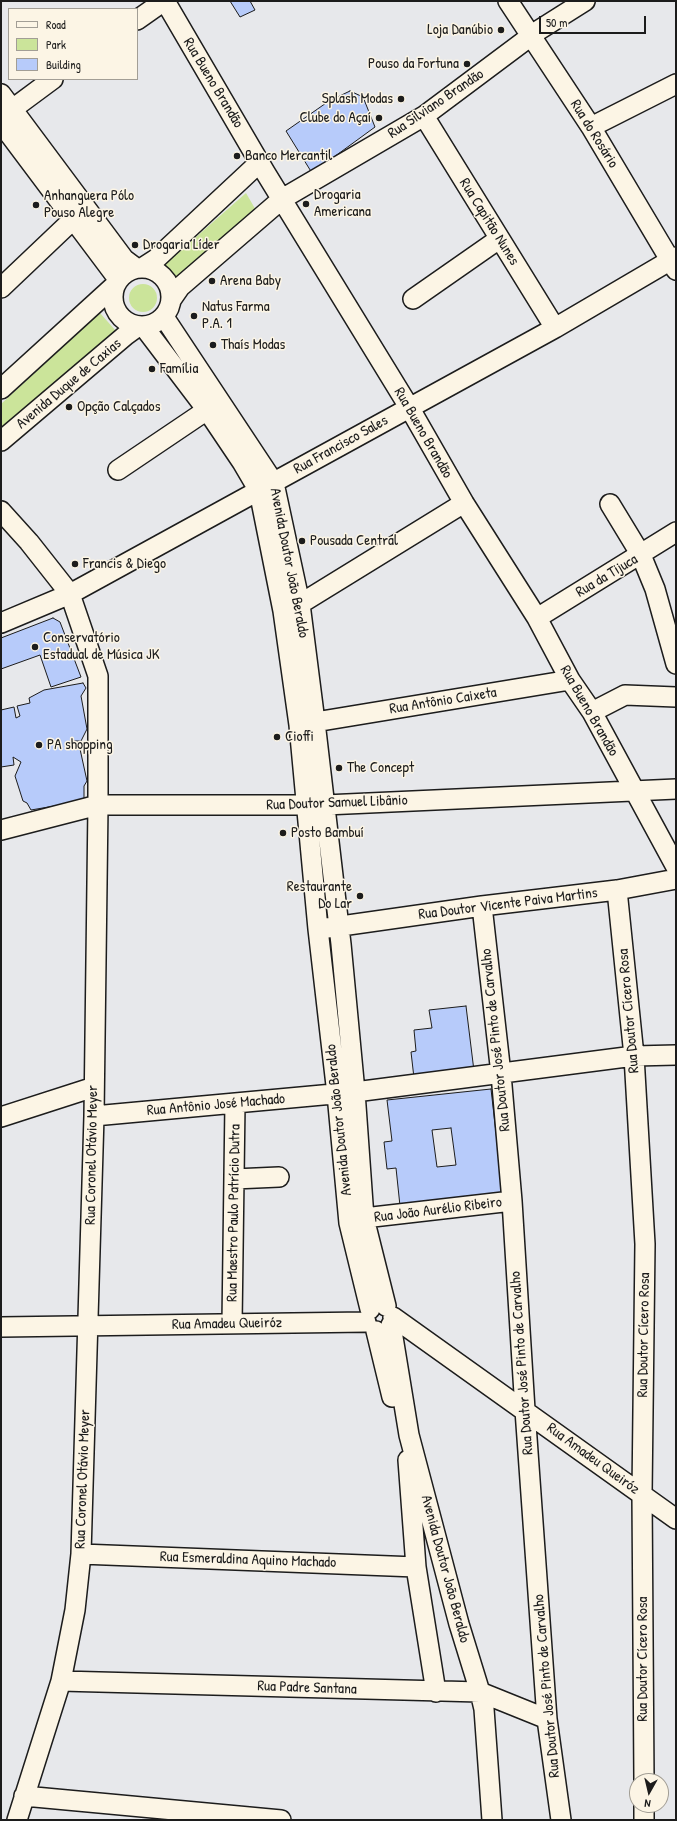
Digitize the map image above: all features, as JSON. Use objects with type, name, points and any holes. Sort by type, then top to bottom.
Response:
[{"type":"street","points":[[138,19],[165,1]]},
{"type":"street","name":"Rua Bueno Brandão","points":[[165,1],[282,199],[409,407],[464,503],[537,618],[570,680],[592,712],[676,867]]},
{"type":"street","name":"Rua do Rosário","points":[[508,1],[591,127],[674,262]]},
{"type":"street","name":"Rua Silviano Brandão","points":[[282,199],[424,116],[532,37],[585,1]]},
{"type":"street","points":[[5,117],[52,80]]},
{"type":"street","points":[[591,127],[676,84]]},
{"type":"street","points":[[1,94],[5,117],[79,213],[124,258],[139,268],[154,270],[164,278],[170,288],[168,308]]},
{"type":"street","name":"Rua Capitão Nunes","points":[[424,116],[555,328]]},
{"type":"street","points":[[1,389],[126,272],[139,268],[156,259],[260,162]]},
{"type":"street","points":[[79,213],[116,283],[112,300],[116,313],[125,322],[141,327],[155,324],[168,308],[180,287],[282,199]]},
{"type":"street","points":[[1,288],[79,213]]},
{"type":"street","points":[[412,299],[499,239]]},
{"type":"street","name":"Rua Francisco Sales","points":[[1,623],[70,594],[674,262]]},
{"type":"street","name":"Avenida Doutor João Beraldo","points":[[168,308],[266,487],[292,608],[316,805],[339,927],[346,1093],[349,1223],[380,1318]]},
{"type":"street","name":"Avenida Doutor João Beraldo","points":[[141,327],[207,410],[242,462],[266,487]]},
{"type":"street","name":"Avenida Duque de Caxias","points":[[1,441],[126,335],[141,327]]},
{"type":"street","points":[[118,470],[207,410]]},
{"type":"street","points":[[292,608],[464,503]]},
{"type":"street","points":[[610,504],[641,555],[654,589],[675,658]]},
{"type":"street","name":"Rua Coronel Otávio Meyer","points":[[1,511],[29,542],[70,594],[98,676],[94,1116],[81,1554],[75,1610],[61,1681],[16,1820]]},
{"type":"street","name":"Rua da Tijuca","points":[[537,618],[641,555],[673,541]]},
{"type":"street","name":"Rua Antônio Caixeta","points":[[307,723],[570,680]]},
{"type":"street","points":[[592,712],[625,695],[676,697]]},
{"type":"street","name":"Rua Doutor Samuel Libânio","points":[[1,830],[98,805],[316,805],[676,789]]},
{"type":"street","name":"Avenida Doutor João Beraldo","points":[[316,805],[318,929],[346,1093],[364,1218],[395,1410],[410,1440],[459,1624],[480,1692],[484,1709],[492,1820]]},
{"type":"street","name":"Rua Doutor Vicente Paiva Martins","points":[[339,927],[482,906],[617,890],[676,879]]},
{"type":"street","name":"Rua Doutor Cícero Rosa","points":[[617,890],[634,1056],[645,1244],[642,1494],[644,1773]]},
{"type":"street","name":"Rua Doutor José Pinto de Carvalho","points":[[482,906],[501,1074],[512,1201],[547,1719],[561,1820]]},
{"type":"street","points":[[318,929],[339,927]]},
{"type":"street","name":"Rua Antônio José Machado","points":[[94,1116],[346,1093],[634,1056],[676,1055]]},
{"type":"street","points":[[1,1117],[94,1087]]},
{"type":"street","name":"Rua Maestro Paulo Patrício Dutra","points":[[232,1324],[235,1103]]},
{"type":"street","points":[[234,1179],[279,1177]]},
{"type":"street","name":"Rua João Aurélio Ribeiro","points":[[364,1218],[512,1201]]},
{"type":"street","name":"Rua Amadeu Queiróz","points":[[1,1327],[232,1324],[380,1318],[525,1410],[676,1519]]},
{"type":"street","name":"Avenida Doutor João Beraldo","points":[[410,1440],[407,1465],[416,1567],[436,1692]]},
{"type":"street","name":"Rua Esmeraldina Aquino Machado","points":[[81,1554],[416,1567]]},
{"type":"street","name":"Rua Padre Santana","points":[[61,1681],[480,1692],[547,1719]]},
{"type":"street","points":[[24,1796],[116,1812],[281,1820]]},
{"type":"green space","points":[[246,193],[257,212],[175,281],[163,266]]},
{"type":"green space","points":[[143,284],[153,288],[157,298],[153,308],[143,312],[133,308],[129,298],[133,288]]},
{"type":"green space","points":[[100,313],[116,331],[1,432],[1,404]]},
{"type":"building","points":[[230,1],[250,1],[255,10],[240,17]]},
{"type":"building","points":[[350,91],[363,97],[375,127],[312,173],[286,131],[329,101]]},
{"type":"building","name":"Conservatório Estadual de Música JK","points":[[53,618],[60,622],[81,677],[51,687],[40,655],[1,669],[1,638]]},
{"type":"building","name":"PA shopping","points":[[83,683],[86,688],[81,696],[87,729],[81,741],[74,741],[80,749],[87,781],[84,786],[84,801],[31,810],[27,803],[23,801],[15,776],[21,762],[13,757],[14,765],[1,767],[1,710],[14,707],[16,718],[20,716],[17,706],[30,703],[29,698],[44,690]]},
{"type":"building","points":[[466,1006],[474,1071],[414,1078],[411,1052],[416,1051],[414,1030],[432,1028],[429,1010]]},
{"type":"building","points":[[491,1089],[503,1194],[400,1206],[396,1168],[387,1169],[384,1142],[392,1141],[387,1100]],"holes":[[[451,1128],[456,1165],[437,1167],[432,1130]]]},
{"type":"place","name":"Loja Danúbio","points":[[501,30]]},
{"type":"place","name":"Pouso da Fortuna","points":[[467,64]]},
{"type":"place","name":"Splash Modas","points":[[401,99]]},
{"type":"place","name":"Clube do Açaí","points":[[379,118]]},
{"type":"place","name":"Banco Mercantil","points":[[237,156]]},
{"type":"place","name":"Drogaria Americana","points":[[306,204]]},
{"type":"place","name":"Anhanguera Pólo Pouso Alegre","points":[[36,205]]},
{"type":"place","name":"Drogaria Líder","points":[[135,245]]},
{"type":"place","name":"Arena Baby","points":[[212,281]]},
{"type":"place","name":"Natus Farma P.A. 1","points":[[194,316]]},
{"type":"place","name":"Thaís Modas","points":[[213,345]]},
{"type":"place","name":"Família","points":[[152,369]]},
{"type":"place","name":"Opção Calçados","points":[[69,407]]},
{"type":"place","name":"Pousada Central","points":[[302,541]]},
{"type":"place","name":"Francis & Diego","points":[[75,564]]},
{"type":"place","name":"Conservatório Estadual de Música JK","points":[[35,647]]},
{"type":"place","name":"Cioffi","points":[[277,737]]},
{"type":"place","name":"PA shopping","points":[[39,745]]},
{"type":"place","name":"The Concept","points":[[339,768]]},
{"type":"place","name":"Posto Bambuí","points":[[283,833]]},
{"type":"place","name":"Restaurante Do Lar","points":[[360,896]]}]
